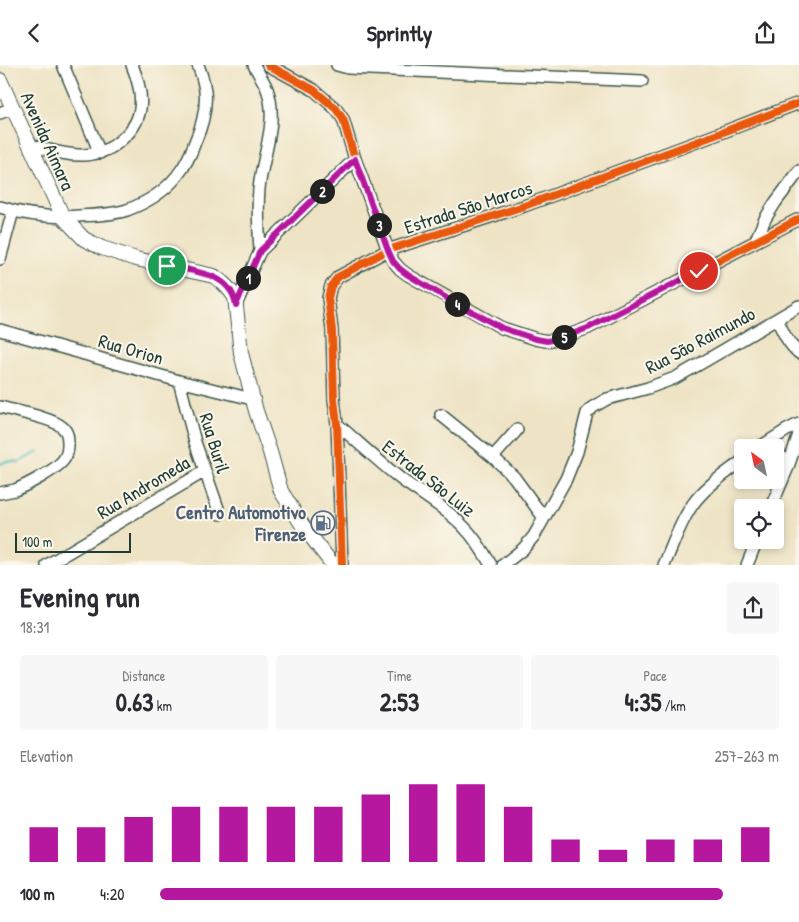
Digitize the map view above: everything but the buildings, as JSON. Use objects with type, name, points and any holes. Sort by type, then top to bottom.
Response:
[{"type":"main road","name":"Avenida Aimara","points":[[0,80],[6,110],[30,145],[63,217],[84,239],[102,248],[136,259],[214,277],[224,283],[230,290],[235,297],[236,305]]},
{"type":"main road","points":[[236,305],[241,353],[252,399],[281,491],[303,526],[333,565]]},
{"type":"street","points":[[63,65],[100,153]]},
{"type":"street","points":[[30,145],[81,155],[100,153],[108,150],[120,141],[131,131],[138,120],[141,105],[140,92],[132,65]]},
{"type":"street","points":[[0,207],[13,211],[63,217],[103,215],[127,210],[162,190],[178,175],[191,153],[202,127],[205,111],[205,91],[198,65]]},
{"type":"street","points":[[254,65],[270,99],[270,122],[257,211],[260,251]]},
{"type":"street","points":[[337,65],[348,68],[642,81]]},
{"type":"street","points":[[266,88],[270,66],[314,90],[336,109],[343,119],[355,159],[388,250],[393,261],[400,269],[450,300],[502,328],[536,339],[547,341],[588,328],[799,219]]},
{"type":"street","name":"Estrada São Marcos","points":[[342,565],[337,424],[334,399],[332,330],[328,298],[331,286],[338,277],[388,250],[524,206],[799,103]]},
{"type":"street","points":[[236,305],[260,251],[355,159]]},
{"type":"street","points":[[755,242],[765,219],[799,171]]},
{"type":"street","points":[[0,259],[13,211]]},
{"type":"street","name":"Rua São Raimundo","points":[[503,565],[518,554],[534,536],[566,479],[588,413],[593,407],[607,399],[648,388],[674,378],[799,306]]},
{"type":"street","points":[[777,319],[788,341],[799,353]]},
{"type":"street","name":"Rua Orion","points":[[0,330],[179,381],[252,399]]},
{"type":"street","name":"Rua Buril","points":[[179,381],[195,442],[220,514]]},
{"type":"street","points":[[0,407],[49,420],[65,429],[68,437],[68,451],[64,460],[52,470],[30,483],[14,490],[0,493]]},
{"type":"street","points":[[441,415],[493,457],[521,485],[544,518]]},
{"type":"street","name":"Estrada São Luiz","points":[[337,424],[379,461],[459,522],[478,543],[491,565]]},
{"type":"street","points":[[775,439],[799,424]]},
{"type":"street","points":[[493,457],[517,431]]},
{"type":"street","points":[[774,499],[799,434]]},
{"type":"street","points":[[784,460],[788,467]]},
{"type":"street","points":[[664,565],[685,517],[693,504],[720,477],[734,467]]},
{"type":"street","name":"Rua Andromeda","points":[[47,565],[205,471]]},
{"type":"street","points":[[747,565],[753,549]]},
{"type":"waterway","points":[[0,464],[7,461],[19,462],[38,452]]},
{"type":"cycle path","points":[[268,65],[314,90],[336,109],[343,119],[355,159],[388,250],[393,261],[400,269],[502,328],[536,339],[547,341],[588,328],[799,219]]},
{"type":"cycle path","points":[[342,565],[337,424],[334,399],[332,330],[328,298],[331,286],[338,277],[388,250],[524,206],[799,103]]},
{"type":"place","name":"Centro Automotivo Firenze","points":[[323,523]]},
{"type":"route","points":[[167,266],[214,277],[224,283],[230,290],[235,297],[236,305],[260,251],[355,159],[393,261],[408,275],[502,328],[547,341],[572,335],[699,271]]}]
